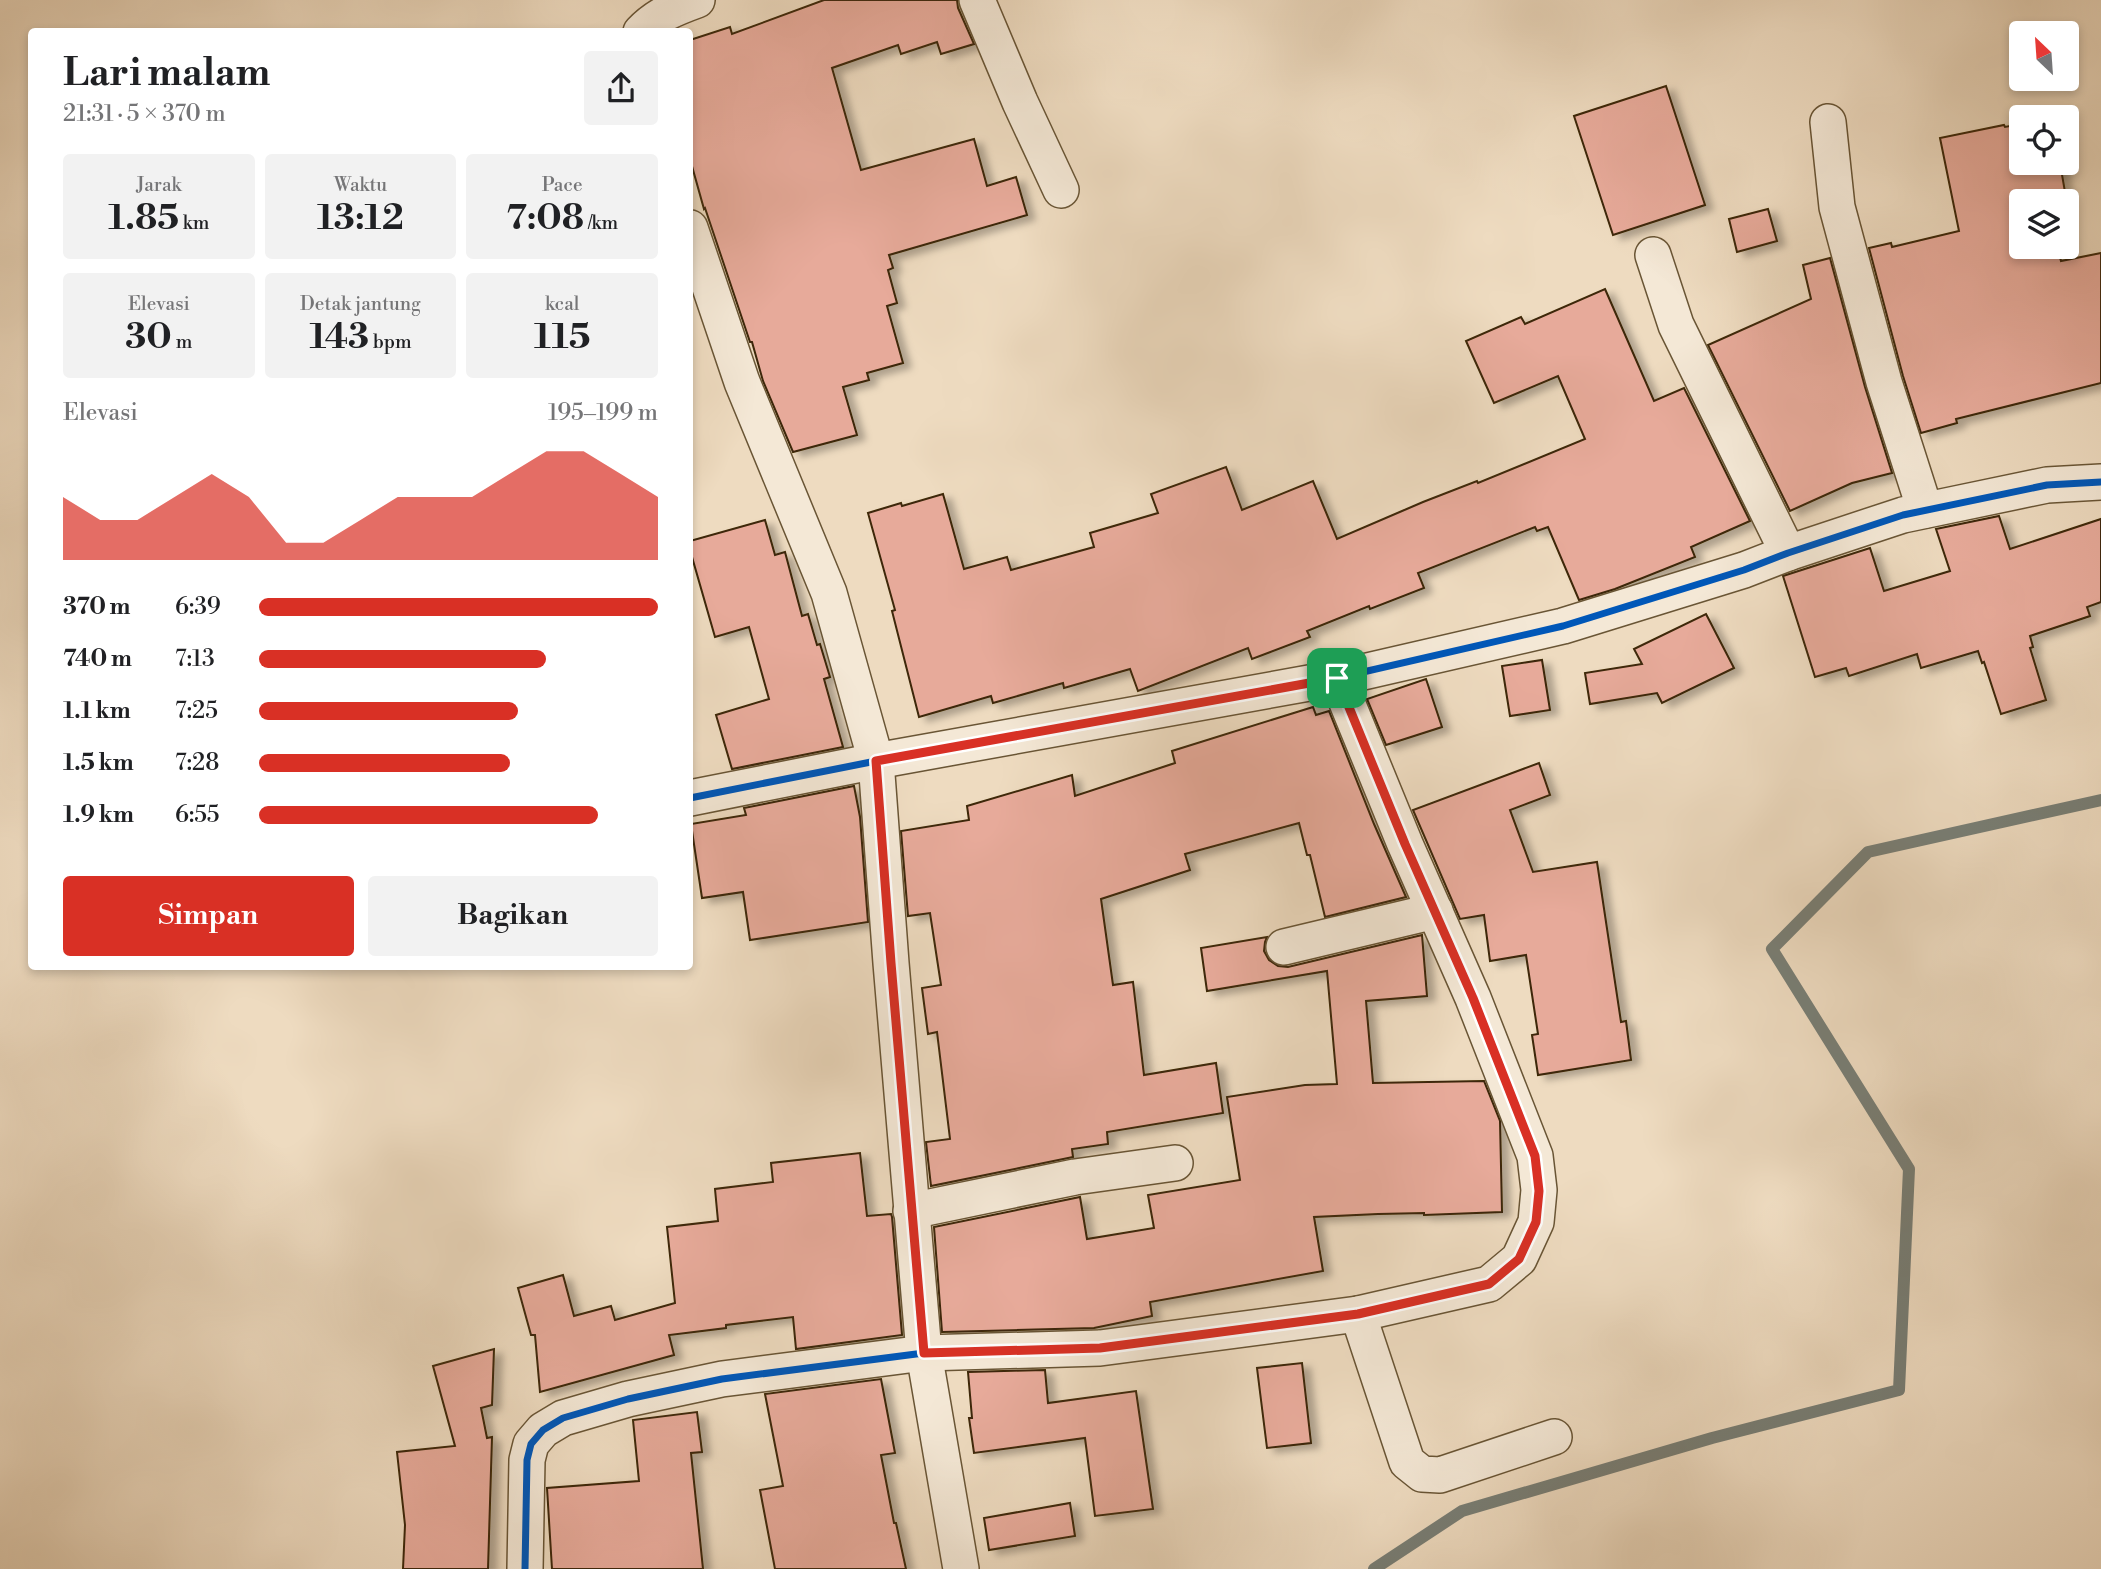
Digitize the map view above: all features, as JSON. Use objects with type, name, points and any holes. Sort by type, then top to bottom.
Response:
[{"type":"street","points":[[645,28],[670,10],[697,0]]},
{"type":"street","points":[[977,0],[1061,190]]},
{"type":"street","points":[[1828,122],[1838,207],[1884,382],[1925,510]]},
{"type":"street","points":[[693,237],[742,382],[829,593],[876,761],[924,1353],[961,1569]]},
{"type":"street","points":[[1653,255],[1676,325],[1788,553]]},
{"type":"street","points":[[693,796],[1337,678],[1563,626],[1744,570],[1903,514],[2047,485],[2101,482]]},
{"type":"street","points":[[525,1569],[527,1460],[531,1444],[543,1430],[563,1418],[628,1399],[722,1379],[924,1353],[1100,1348],[1358,1314],[1489,1284],[1519,1259],[1536,1222],[1539,1191],[1535,1156],[1473,998],[1337,678]]},
{"type":"street","points":[[1284,947],[1435,911]]},
{"type":"street","points":[[911,1211],[1075,1177],[1175,1163]]},
{"type":"street","points":[[1358,1314],[1408,1462],[1422,1474],[1440,1475],[1554,1437]]},
{"type":"building","points":[[824,0],[957,0],[974,44],[941,54],[937,42],[901,54],[898,45],[832,68],[861,170],[974,139],[987,186],[1016,177],[1027,215],[889,255],[893,268],[888,270],[897,303],[887,306],[903,363],[867,373],[869,380],[843,387],[857,435],[793,452],[763,381],[693,170],[693,39],[730,27],[732,34]]},
{"type":"building","points":[[1666,86],[1705,205],[1613,235],[1574,116]]},
{"type":"building","points":[[2004,125],[2009,126],[2009,175],[2062,175],[2064,189],[2009,189],[2009,259],[2061,261],[2101,253],[2101,383],[1956,419],[1957,423],[1921,433],[1869,248],[1891,243],[1892,247],[1959,231],[1940,138]]},
{"type":"building","points":[[1768,209],[1777,241],[1737,252],[1729,219]]},
{"type":"building","points":[[1830,258],[1865,387],[1892,473],[1852,483],[1790,511],[1708,345],[1811,299],[1803,265]]},
{"type":"building","points":[[1605,289],[1654,401],[1684,388],[1750,521],[1691,547],[1695,557],[1615,589],[1579,600],[1548,527],[1537,531],[1535,527],[1418,573],[1424,588],[1307,631],[1310,637],[1252,659],[1248,648],[1138,691],[1130,669],[1064,688],[1063,683],[993,703],[991,696],[919,717],[892,611],[895,610],[868,513],[943,494],[964,569],[1007,557],[1011,570],[1094,547],[1090,533],[1158,513],[1151,494],[1226,467],[1242,510],[1313,481],[1337,539],[1423,502],[1477,481],[1478,483],[1585,439],[1558,376],[1494,403],[1466,341],[1521,317],[1525,324]]},
{"type":"building","points":[[1999,516],[2010,549],[2101,519],[2101,602],[2087,607],[2090,616],[2030,636],[2033,647],[2030,648],[2046,700],[2001,714],[1978,651],[1921,668],[1917,654],[1849,676],[1846,668],[1815,677],[1783,576],[1870,548],[1884,591],[1950,571],[1936,529]]},
{"type":"building","points":[[765,520],[775,555],[785,552],[802,616],[808,614],[817,645],[820,644],[830,677],[824,679],[843,747],[732,769],[716,715],[769,699],[749,627],[715,637],[693,560],[693,540]]},
{"type":"building","points":[[1706,614],[1734,668],[1662,703],[1657,693],[1590,704],[1585,673],[1642,664],[1634,649]]},
{"type":"building","points":[[1542,660],[1550,710],[1510,716],[1502,666]]},
{"type":"building","points":[[1426,679],[1442,727],[1386,745],[1367,699]]},
{"type":"building","points":[[1313,707],[1316,715],[1329,711],[1406,897],[1325,917],[1299,823],[1185,854],[1190,870],[1101,899],[1113,985],[1133,982],[1144,1075],[1216,1063],[1223,1113],[1107,1132],[1108,1144],[1072,1149],[1073,1157],[931,1186],[926,1142],[950,1139],[937,1032],[928,1034],[922,988],[941,985],[930,913],[908,916],[901,831],[969,820],[967,806],[1072,775],[1075,796],[1175,763],[1172,751]]},
{"type":"building","points":[[1539,763],[1550,795],[1510,810],[1533,872],[1597,862],[1621,1022],[1626,1021],[1631,1060],[1538,1075],[1532,1035],[1538,1034],[1526,955],[1490,961],[1484,915],[1460,919],[1413,810]]},
{"type":"building","points":[[854,786],[860,817],[868,922],[750,940],[743,892],[702,898],[693,824],[746,815],[744,808]]},
{"type":"building","points":[[1422,935],[1427,996],[1366,1001],[1373,1083],[1484,1081],[1500,1121],[1502,1212],[1314,1217],[1323,1271],[1150,1302],[1152,1316],[1094,1328],[942,1332],[934,1227],[1080,1197],[1087,1239],[1154,1228],[1148,1195],[1240,1180],[1227,1097],[1305,1085],[1337,1084],[1327,971],[1207,991],[1201,948],[1267,937],[1264,951],[1269,960],[1278,966],[1288,967]]},
{"type":"building","points":[[860,1153],[867,1216],[891,1214],[892,1217],[902,1335],[796,1349],[793,1317],[726,1325],[726,1328],[669,1335],[674,1355],[540,1392],[535,1335],[531,1335],[518,1288],[563,1275],[574,1316],[611,1306],[615,1320],[675,1303],[667,1227],[718,1221],[715,1189],[773,1182],[771,1163]]},
{"type":"building","points":[[494,1349],[492,1405],[481,1408],[487,1438],[492,1437],[488,1569],[403,1569],[405,1525],[397,1452],[455,1446],[433,1366]]},
{"type":"building","points":[[1302,1363],[1311,1443],[1267,1448],[1257,1368]]},
{"type":"building","points":[[1045,1370],[1048,1403],[1136,1391],[1153,1509],[1095,1516],[1085,1438],[974,1453],[969,1418],[972,1418],[968,1372]]},
{"type":"building","points":[[881,1379],[895,1453],[881,1455],[906,1569],[775,1569],[760,1490],[783,1486],[765,1394]]},
{"type":"building","points":[[697,1412],[702,1452],[691,1453],[703,1569],[552,1569],[547,1488],[639,1481],[633,1420]]},
{"type":"building","points":[[1070,1503],[1075,1536],[989,1550],[984,1518]]},
{"type":"waterway","points":[[1374,1569],[1462,1511],[1712,1438],[1899,1390],[1909,1169],[1772,949],[1868,852],[2101,800]]},
{"type":"cycle path","points":[[693,797],[876,761],[1337,678],[1563,626],[1744,570],[1903,515],[2047,485],[2101,482]]},
{"type":"cycle path","points":[[525,1569],[527,1460],[531,1444],[543,1430],[563,1418],[628,1399],[722,1379],[924,1353],[1100,1348],[1358,1314],[1489,1284],[1519,1259],[1536,1222],[1539,1190],[1535,1156],[1473,998],[1405,844],[1337,678]]},
{"type":"route","points":[[1337,678],[1405,844],[1473,998],[1535,1156],[1539,1191],[1536,1222],[1519,1259],[1489,1284],[1358,1314],[1100,1348],[924,1353],[876,761],[1337,678]]}]
